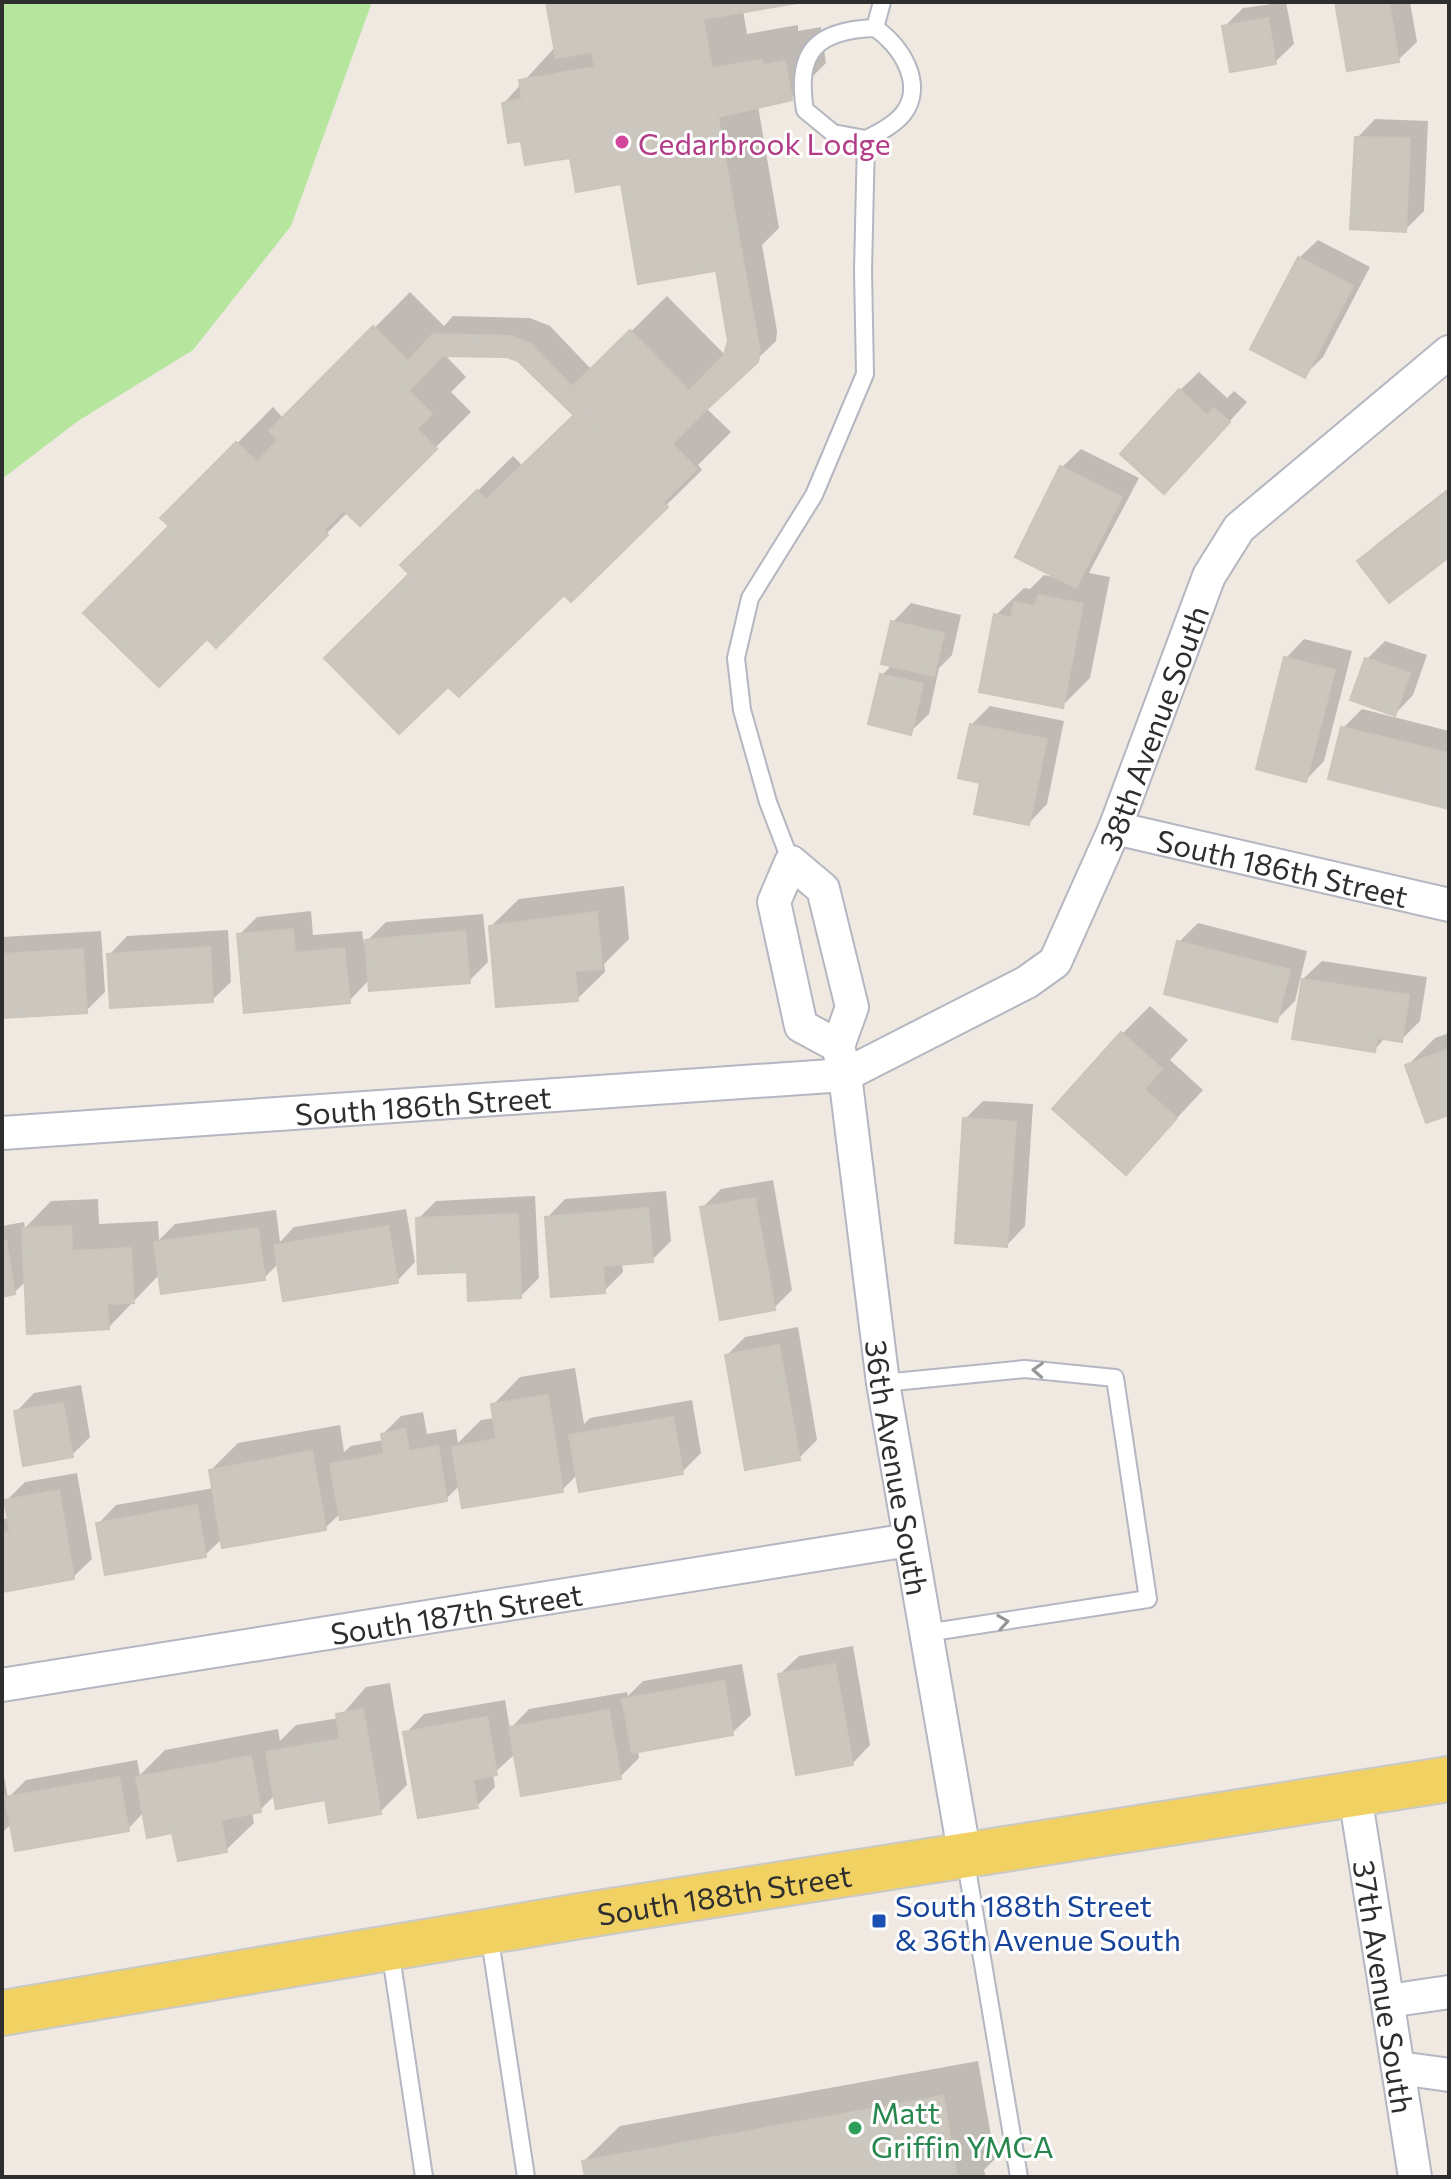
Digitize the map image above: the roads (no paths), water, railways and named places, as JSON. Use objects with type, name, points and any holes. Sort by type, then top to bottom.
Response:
[{"type":"main road","name":"South 188th Street","points":[[2,2013],[1449,1779]]},
{"type":"street","name":"38th Avenue South","points":[[841,1060],[1027,982],[1055,962],[1115,828],[1209,576],[1239,528],[1449,352]]},
{"type":"street","name":"South 186th Street","points":[[1115,828],[1449,905]]},
{"type":"street","points":[[791,862],[774,902],[801,1026],[841,1060]]},
{"type":"street","name":"36th Avenue South","points":[[791,862],[823,889],[852,1007],[841,1060],[883,1383],[965,1857]]},
{"type":"street","name":"South 186th Street","points":[[2,1133],[841,1060]]},
{"type":"street","name":"South 187th Street","points":[[2,1685],[909,1540]]},
{"type":"street","name":"37th Avenue South","points":[[1355,1795],[1415,2177]]},
{"type":"street","points":[[1388,2001],[1449,1992]]},
{"type":"street","points":[[1399,2068],[1449,2075]]},
{"type":"lane","points":[[875,28],[882,2]]},
{"type":"lane","points":[[875,28],[907,59],[911,91],[904,113],[866,139],[833,133],[821,127],[805,110],[800,80],[811,49],[828,34],[875,28]]},
{"type":"lane","points":[[791,862],[768,802],[742,710],[736,658],[750,598],[814,495],[865,374],[863,271],[866,139]]},
{"type":"lane","points":[[883,1383],[1025,1369],[1115,1378],[1148,1599],[926,1633]]},
{"type":"lane","points":[[965,1857],[1019,2177]]},
{"type":"lane","points":[[489,1932],[526,2177]]},
{"type":"lane","points":[[390,1948],[424,2177]]},
{"type":"place","name":"Cedarbrook Lodge","points":[[622,142]]},
{"type":"place","name":"South 188th Street & 36th Avenue South","points":[[879,1921]]},
{"type":"place","name":"Matt Griffin YMCA","points":[[855,2128]]}]
